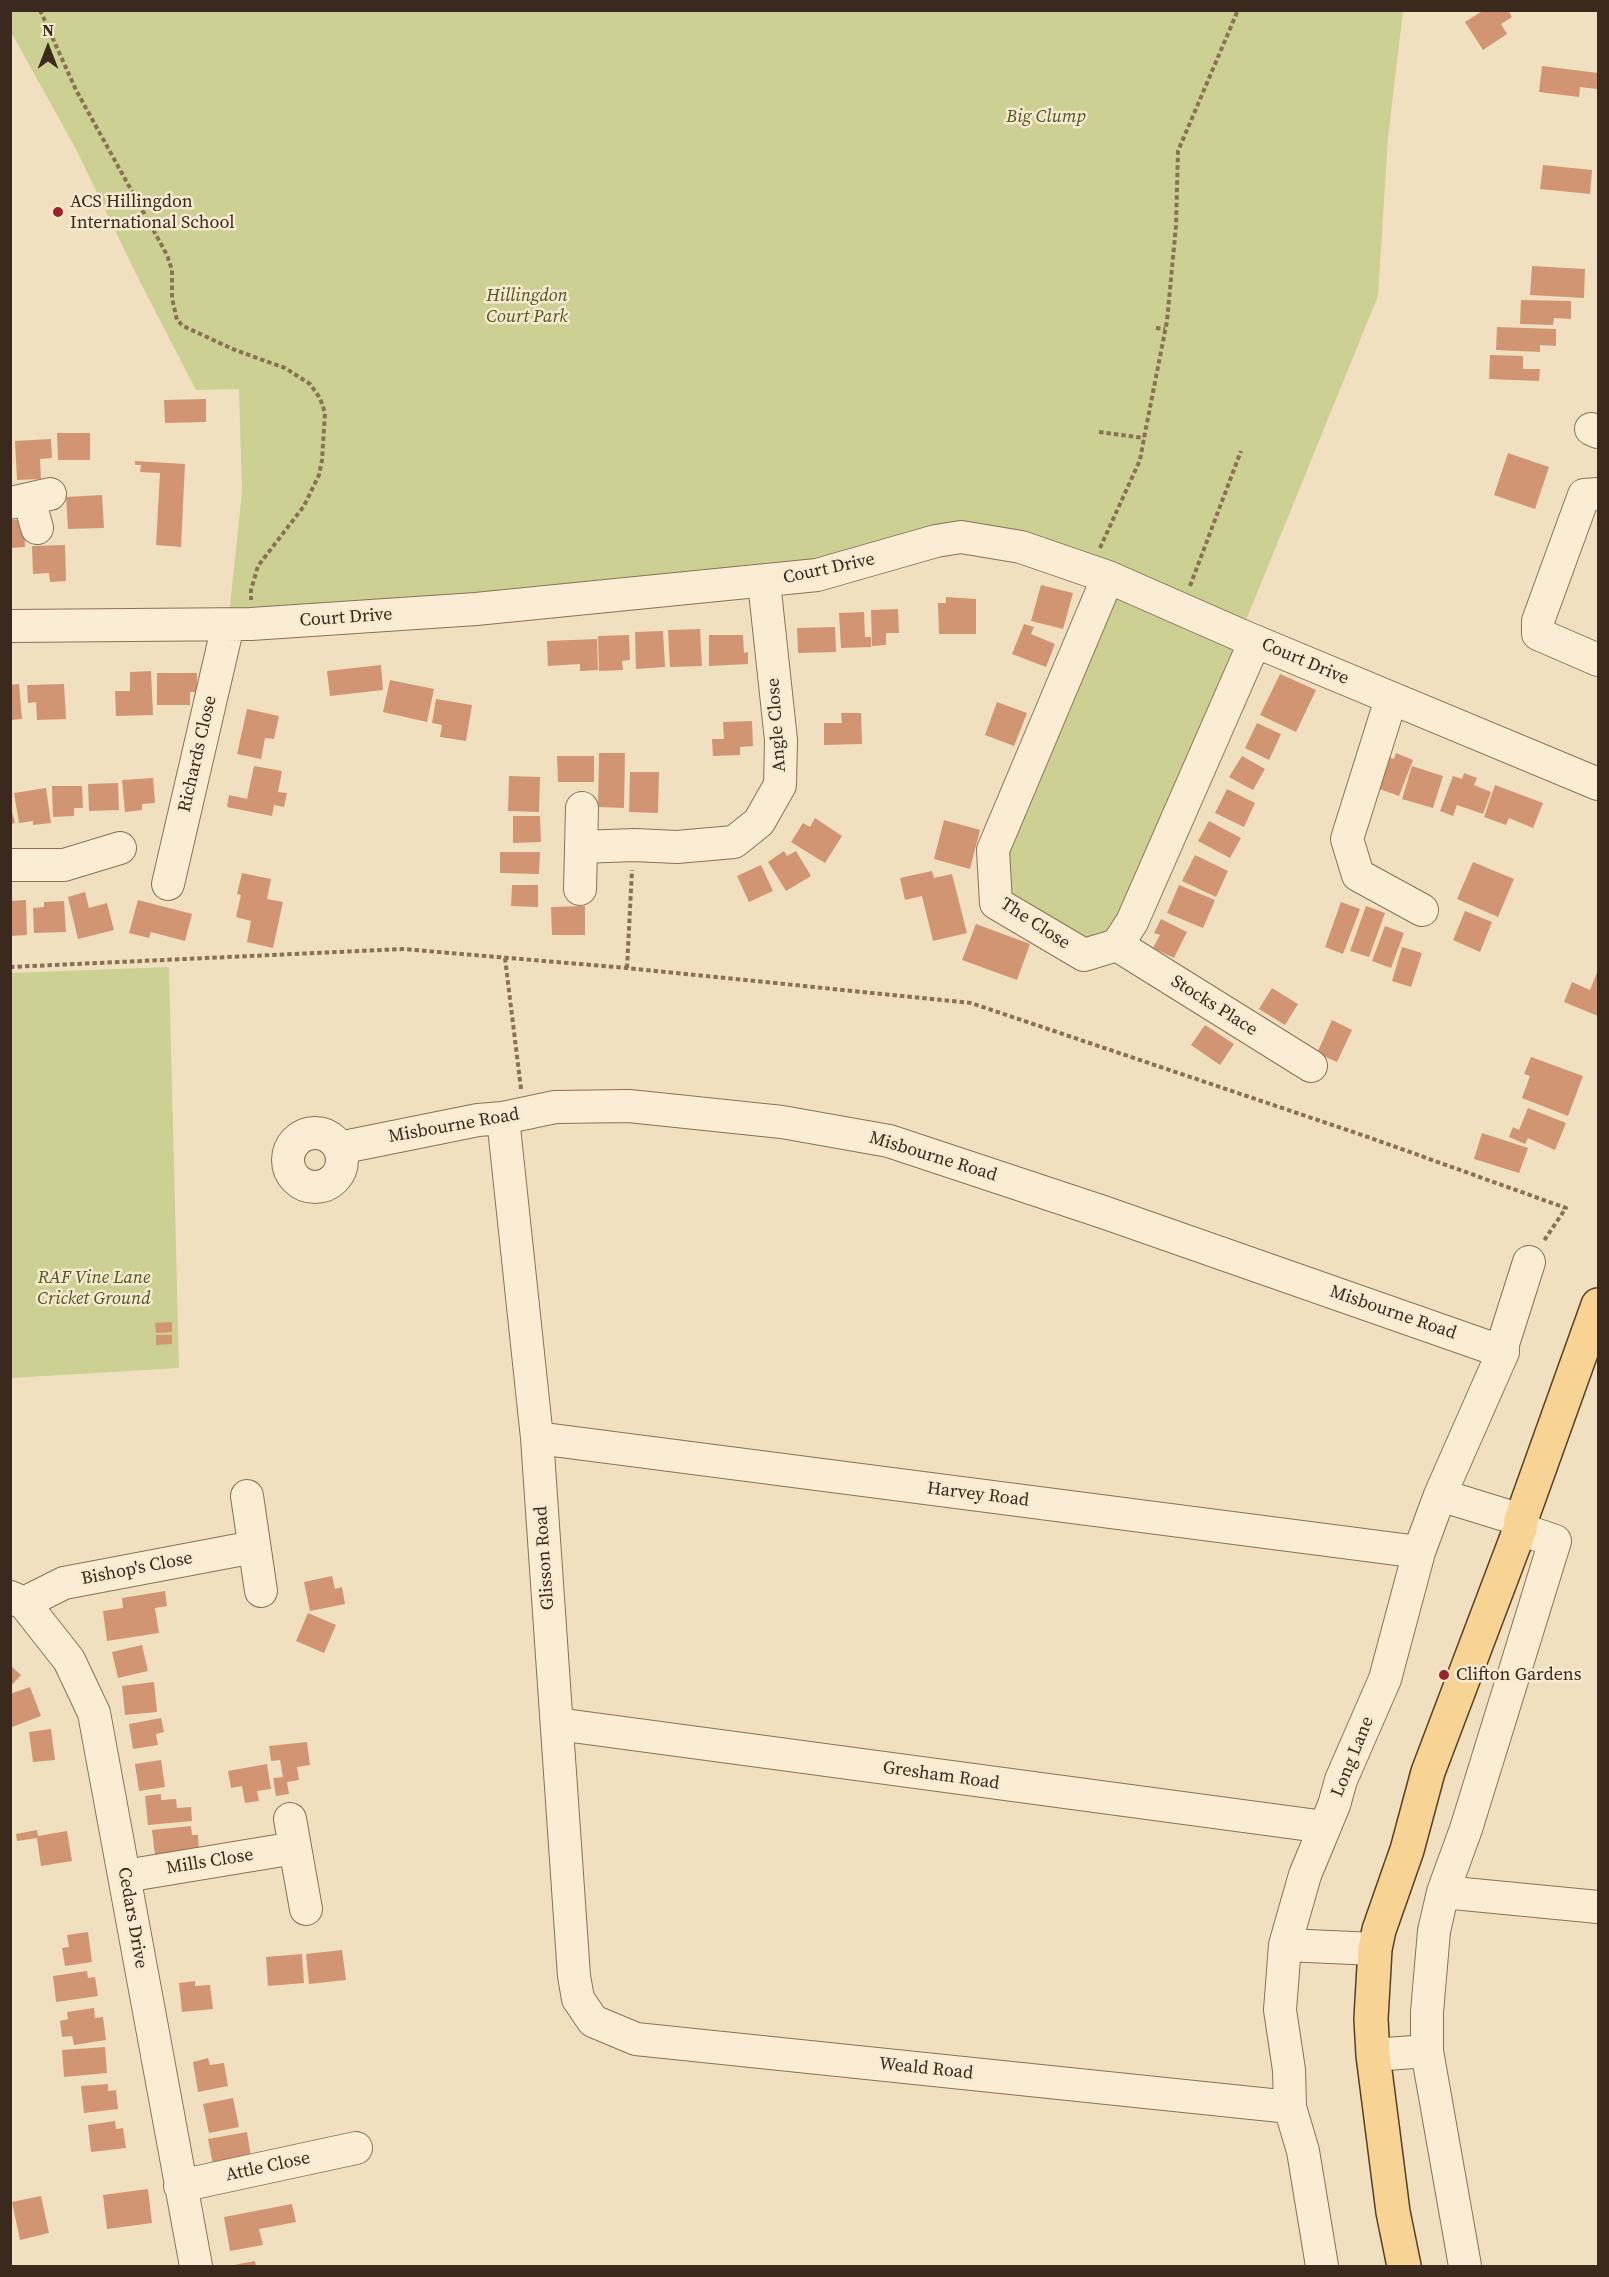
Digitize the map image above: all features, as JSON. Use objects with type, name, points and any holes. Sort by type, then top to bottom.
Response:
[{"type":"main road","points":[[1404,2266],[1394,2212],[1373,2055],[1371,2019],[1375,1949],[1379,1930],[1407,1850],[1428,1772],[1599,1305]]},
{"type":"street","points":[[1599,494],[1584,495],[1538,621],[1538,634],[1599,660]]},
{"type":"street","name":"Court Drive","points":[[10,626],[240,624],[476,609],[817,575],[936,541],[961,537],[991,540],[1021,547],[1099,574],[1391,699],[1599,784]]},
{"type":"street","name":"The Close","points":[[1099,574],[993,850],[996,903],[1084,955],[1117,945]]},
{"type":"street","name":"Angle Close","points":[[581,847],[634,845],[677,847],[734,842],[759,822],[780,784],[781,740],[764,582]]},
{"type":"street","name":"Richards Close","points":[[168,884],[240,624]]},
{"type":"street","points":[[1117,945],[1132,922],[1255,641]]},
{"type":"street","points":[[1391,699],[1347,839],[1358,874],[1422,910]]},
{"type":"street","points":[[580,889],[582,808]]},
{"type":"street","points":[[10,865],[64,865],[120,848]]},
{"type":"street","name":"Stocks Place","points":[[1117,945],[1311,1066]]},
{"type":"street","name":"Misbourne Road","points":[[339,1148],[555,1107],[629,1106],[782,1122],[889,1141],[1102,1212],[1503,1352]]},
{"type":"street","name":"Glisson Road","points":[[514,1116],[574,1976],[578,1998]]},
{"type":"street","name":"Long Lane","points":[[1323,2266],[1303,2151],[1290,2107],[1289,2070],[1280,2010],[1285,1945],[1305,1875],[1341,1780],[1385,1679],[1419,1551],[1440,1495],[1503,1352],[1503,1344],[1530,1262]]},
{"type":"street","name":"Harvey Road","points":[[537,1438],[1419,1551]]},
{"type":"street","points":[[1440,1495],[1520,1525],[1555,1541],[1466,1829],[1443,1892],[1434,1931],[1427,2012],[1427,2051],[1466,2266]]},
{"type":"street","points":[[247,1496],[261,1591]]},
{"type":"street","name":"Bishop's Close","points":[[17,1600],[64,1583],[254,1547]]},
{"type":"street","name":"Cedars Drive","points":[[17,1600],[69,1660],[94,1713],[196,2266]]},
{"type":"street","name":"Gresham Road","points":[[557,1724],[1325,1827]]},
{"type":"street","name":"Mills Close","points":[[125,1876],[292,1833],[306,1909]]},
{"type":"street","points":[[1443,1892],[1599,1907]]},
{"type":"street","points":[[1285,1945],[1375,1949]]},
{"type":"street","name":"Weald Road","points":[[578,1998],[593,2021],[636,2040],[1290,2107]]},
{"type":"street","points":[[1373,2055],[1427,2051]]},
{"type":"street","name":"Attle Close","points":[[180,2187],[356,2148]]},
{"type":"path","points":[[40,10],[76,90],[166,255],[172,270],[172,298],[177,320],[183,326],[235,350],[285,368],[302,378],[310,384],[320,398],[325,413],[323,454],[319,476],[304,506],[258,566],[240,624]]},
{"type":"path","points":[[1099,574],[1140,460],[1165,330],[1169,275],[1176,226],[1179,151],[1238,10]]},
{"type":"path","points":[[1156,328],[1165,330]]},
{"type":"path","points":[[1100,432],[1144,438]]},
{"type":"path","points":[[1181,609],[1241,451]]},
{"type":"path","points":[[627,968],[634,845]]},
{"type":"path","points":[[10,968],[403,949],[627,968],[971,1003],[1368,1137],[1566,1208],[1530,1262]]},
{"type":"path","points":[[505,958],[514,1116]]},
{"type":"green space","name":"Hillingdon Court Park","points":[[10,11],[1403,11],[1388,138],[1378,296],[1240,635],[1132,922],[1084,955],[996,903],[993,850],[1108,578],[991,540],[857,565],[228,625],[242,492],[239,389],[196,390],[135,272],[77,151],[11,32]]},
{"type":"green space","name":"RAF Vine Lane Cricket Ground","points":[[169,967],[179,1368],[11,1378],[10,973]]},
{"type":"building","points":[[1484,10],[1508,10],[1512,17],[1501,24],[1507,34],[1483,50],[1465,22]]},
{"type":"building","points":[[1542,66],[1598,73],[1597,89],[1580,87],[1579,97],[1539,92]]},
{"type":"building","points":[[1543,165],[1592,170],[1590,194],[1540,189]]},
{"type":"building","points":[[1532,266],[1585,269],[1584,298],[1530,295]]},
{"type":"building","points":[[1521,300],[1571,301],[1571,319],[1554,318],[1553,325],[1520,324]]},
{"type":"building","points":[[1497,327],[1556,329],[1556,346],[1540,345],[1540,352],[1496,350]]},
{"type":"building","points":[[1490,355],[1523,356],[1523,369],[1540,369],[1539,381],[1489,379]]},
{"type":"building","points":[[206,399],[206,422],[165,423],[164,400]]},
{"type":"building","points":[[57,433],[90,433],[90,460],[58,460]]},
{"type":"building","points":[[51,439],[52,458],[40,459],[41,479],[17,480],[15,441]]},
{"type":"building","points":[[1508,453],[1549,467],[1535,509],[1494,495]]},
{"type":"building","points":[[135,461],[185,464],[181,547],[156,545],[160,473],[140,472],[141,465],[135,465]]},
{"type":"building","points":[[102,495],[104,528],[68,529],[66,497]]},
{"type":"building","points":[[10,520],[24,520],[25,547],[10,548]]},
{"type":"building","points":[[65,545],[66,581],[50,582],[49,573],[33,574],[32,546]]},
{"type":"building","points":[[1041,585],[1073,593],[1063,629],[1031,621]]},
{"type":"building","points":[[946,597],[976,599],[976,634],[939,634],[938,603],[946,603]]},
{"type":"building","points":[[898,609],[899,633],[886,633],[886,645],[872,646],[871,610]]},
{"type":"building","points":[[864,612],[865,637],[871,637],[871,647],[841,648],[839,613]]},
{"type":"building","points":[[1024,624],[1034,627],[1031,634],[1055,644],[1046,667],[1012,654]]},
{"type":"building","points":[[835,627],[836,652],[798,653],[797,628]]},
{"type":"building","points":[[700,629],[702,666],[670,667],[668,630]]},
{"type":"building","points":[[663,631],[665,667],[636,669],[635,632]]},
{"type":"building","points":[[629,635],[630,660],[622,661],[623,670],[599,671],[598,636]]},
{"type":"building","points":[[709,635],[743,635],[744,653],[748,652],[748,664],[709,666]]},
{"type":"building","points":[[597,639],[598,670],[580,671],[580,664],[548,666],[547,641]]},
{"type":"building","points":[[381,665],[383,690],[330,696],[327,671]]},
{"type":"building","points":[[151,671],[153,715],[116,716],[115,691],[130,691],[130,672]]},
{"type":"building","points":[[157,673],[197,673],[197,692],[190,692],[190,705],[157,705]]},
{"type":"building","points":[[1280,674],[1316,690],[1296,732],[1260,715]]},
{"type":"building","points":[[390,680],[434,689],[427,722],[383,712]]},
{"type":"building","points":[[19,684],[22,719],[10,720],[10,685]]},
{"type":"building","points":[[64,684],[66,719],[37,720],[36,702],[28,703],[27,685]]},
{"type":"building","points":[[436,699],[472,705],[466,741],[440,737],[442,725],[432,723]]},
{"type":"building","points":[[997,702],[1027,713],[1014,746],[985,735]]},
{"type":"building","points":[[247,709],[279,716],[274,739],[265,738],[261,759],[237,754]]},
{"type":"building","points":[[841,713],[861,713],[862,744],[824,745],[824,723],[842,723]]},
{"type":"building","points":[[752,721],[753,746],[740,747],[740,755],[713,756],[712,739],[724,739],[723,722]]},
{"type":"building","points":[[1257,723],[1281,734],[1269,760],[1245,748]]},
{"type":"building","points":[[599,753],[625,753],[624,808],[598,807]]},
{"type":"building","points":[[1396,753],[1413,760],[1399,796],[1371,786],[1383,755],[1394,759]]},
{"type":"building","points":[[557,756],[594,756],[594,782],[558,782]]},
{"type":"building","points":[[1242,756],[1265,769],[1253,790],[1229,777]]},
{"type":"building","points":[[254,766],[282,771],[278,792],[287,793],[284,807],[274,805],[272,816],[227,807],[229,795],[247,799]]},
{"type":"building","points":[[1412,766],[1443,776],[1433,808],[1402,799]]},
{"type":"building","points":[[630,772],[659,772],[658,813],[629,812]]},
{"type":"building","points":[[1464,773],[1477,778],[1474,785],[1491,792],[1483,814],[1457,805],[1453,816],[1440,811],[1453,776],[1462,779]]},
{"type":"building","points":[[509,776],[540,777],[539,812],[508,811]]},
{"type":"building","points":[[153,778],[155,803],[142,804],[142,810],[125,812],[122,780]]},
{"type":"building","points":[[118,783],[119,810],[89,811],[88,784]]},
{"type":"building","points":[[1495,785],[1543,803],[1533,828],[1509,818],[1506,825],[1484,817]]},
{"type":"building","points":[[52,786],[82,786],[83,808],[74,808],[74,816],[53,817]]},
{"type":"building","points":[[46,788],[51,823],[33,825],[33,821],[19,823],[14,793]]},
{"type":"building","points":[[1227,789],[1255,803],[1244,827],[1215,813]]},
{"type":"building","points":[[10,805],[15,823],[10,824]]},
{"type":"building","points":[[513,816],[540,816],[541,842],[513,843]]},
{"type":"building","points":[[815,818],[842,836],[825,863],[791,842],[803,823],[810,827]]},
{"type":"building","points":[[944,820],[980,830],[970,869],[934,859]]},
{"type":"building","points":[[1209,821],[1241,838],[1230,858],[1198,841]]},
{"type":"building","points":[[784,851],[787,856],[796,851],[811,876],[786,891],[768,862]]},
{"type":"building","points":[[500,852],[540,852],[539,874],[500,873]]},
{"type":"building","points":[[1195,855],[1228,871],[1216,897],[1182,881]]},
{"type":"building","points":[[1473,862],[1514,879],[1498,917],[1457,899]]},
{"type":"building","points":[[761,865],[773,891],[749,902],[737,876]]},
{"type":"building","points":[[932,871],[934,878],[952,874],[967,933],[933,941],[922,896],[905,900],[900,878]]},
{"type":"building","points":[[242,873],[271,879],[267,899],[283,902],[273,948],[247,942],[251,921],[236,917],[241,895],[237,894]]},
{"type":"building","points":[[512,885],[538,885],[538,907],[511,906]]},
{"type":"building","points":[[1179,885],[1215,900],[1203,928],[1167,913]]},
{"type":"building","points":[[85,892],[89,908],[107,903],[114,930],[78,939],[68,897]]},
{"type":"building","points":[[26,900],[27,935],[10,936],[10,901]]},
{"type":"building","points":[[138,900],[192,914],[185,941],[151,932],[149,938],[129,933]]},
{"type":"building","points":[[64,901],[66,932],[34,933],[33,908],[44,907],[44,902]]},
{"type":"building","points":[[1341,902],[1360,909],[1343,954],[1325,947]]},
{"type":"building","points":[[585,906],[585,935],[552,935],[551,907]]},
{"type":"building","points":[[1366,906],[1385,913],[1369,957],[1350,951]]},
{"type":"building","points":[[1465,911],[1492,922],[1480,952],[1453,940]]},
{"type":"building","points":[[1161,919],[1187,932],[1174,958],[1153,948],[1160,935],[1154,933]]},
{"type":"building","points":[[976,924],[1030,944],[1017,980],[962,960]]},
{"type":"building","points":[[1385,926],[1404,933],[1391,968],[1372,961]]},
{"type":"building","points":[[1402,947],[1422,953],[1411,987],[1392,981]]},
{"type":"building","points":[[1598,970],[1598,1016],[1564,1002],[1572,982],[1590,990]]},
{"type":"building","points":[[1272,988],[1298,1004],[1285,1025],[1259,1009]]},
{"type":"building","points":[[1332,1020],[1352,1030],[1337,1062],[1317,1053]]},
{"type":"building","points":[[1205,1025],[1234,1044],[1220,1065],[1191,1045]]},
{"type":"building","points":[[1531,1057],[1583,1076],[1568,1116],[1522,1098],[1530,1076],[1524,1074]]},
{"type":"building","points":[[1528,1108],[1566,1123],[1555,1150],[1528,1138],[1525,1144],[1509,1137],[1513,1127],[1519,1130]]},
{"type":"building","points":[[1482,1133],[1528,1148],[1519,1173],[1474,1159]]},
{"type":"building","points":[[172,1322],[172,1332],[156,1333],[155,1323]]},
{"type":"building","points":[[156,1335],[172,1335],[172,1344],[156,1345]]},
{"type":"building","points":[[332,1576],[335,1589],[342,1587],[345,1604],[310,1611],[304,1582]]},
{"type":"building","points":[[165,1591],[167,1606],[155,1608],[159,1633],[107,1641],[103,1611],[123,1608],[122,1598]]},
{"type":"building","points":[[308,1613],[336,1625],[324,1653],[296,1641]]},
{"type":"building","points":[[142,1645],[148,1671],[118,1678],[112,1652]]},
{"type":"building","points":[[10,1665],[21,1675],[10,1687]]},
{"type":"building","points":[[154,1682],[157,1712],[125,1715],[122,1686]]},
{"type":"building","points":[[30,1687],[41,1716],[12,1727],[10,1694]]},
{"type":"building","points":[[161,1718],[164,1732],[156,1734],[158,1745],[133,1749],[129,1724]]},
{"type":"building","points":[[51,1729],[55,1760],[33,1762],[29,1732]]},
{"type":"building","points":[[307,1742],[310,1765],[297,1767],[299,1780],[287,1782],[289,1794],[276,1796],[273,1778],[283,1777],[280,1760],[271,1761],[269,1746]]},
{"type":"building","points":[[161,1760],[165,1787],[139,1791],[135,1764]]},
{"type":"building","points":[[267,1764],[271,1789],[257,1791],[259,1801],[245,1803],[242,1786],[231,1788],[228,1771]]},
{"type":"building","points":[[161,1794],[161,1800],[176,1799],[177,1808],[191,1807],[192,1821],[148,1825],[145,1796]]},
{"type":"building","points":[[191,1826],[192,1835],[198,1835],[199,1851],[155,1855],[152,1830]]},
{"type":"building","points":[[37,1830],[38,1836],[67,1831],[72,1861],[41,1866],[37,1838],[17,1841],[16,1834]]},
{"type":"building","points":[[88,1932],[92,1962],[65,1966],[62,1948],[69,1947],[67,1935]]},
{"type":"building","points":[[342,1950],[346,1980],[309,1984],[306,1954]]},
{"type":"building","points":[[302,1954],[304,1983],[268,1986],[266,1957]]},
{"type":"building","points":[[87,1971],[88,1978],[95,1977],[98,1996],[56,2002],[53,1976]]},
{"type":"building","points":[[195,1981],[195,1986],[210,1985],[213,2009],[182,2012],[179,1983]]},
{"type":"building","points":[[94,2008],[95,2018],[103,2017],[106,2040],[74,2045],[72,2036],[62,2037],[60,2021],[68,2019],[67,2012]]},
{"type":"building","points":[[105,2047],[107,2073],[64,2077],[62,2050]]},
{"type":"building","points":[[208,2058],[210,2065],[224,2063],[228,2086],[198,2092],[193,2062]]},
{"type":"building","points":[[108,2084],[108,2091],[116,2090],[118,2109],[84,2113],[81,2086]]},
{"type":"building","points":[[233,2098],[239,2127],[209,2133],[203,2104]]},
{"type":"building","points":[[115,2121],[116,2129],[123,2128],[126,2148],[91,2152],[88,2125]]},
{"type":"building","points":[[247,2132],[251,2157],[213,2165],[208,2139]]},
{"type":"building","points":[[148,2189],[152,2223],[107,2229],[103,2195]]},
{"type":"building","points":[[41,2196],[49,2233],[20,2240],[12,2202]]},
{"type":"building","points":[[292,2204],[296,2222],[259,2229],[263,2245],[230,2251],[224,2217]]},
{"type":"building","points":[[255,2261],[256,2266],[234,2266],[234,2265]]},
{"type":"place","name":"ACS Hillingdon International School","points":[[58,212]]},
{"type":"place","name":"Clifton Gardens","points":[[1444,1675]]},
{"type":"park label","name":"Big Clump","points":[[1046,117]]}]
